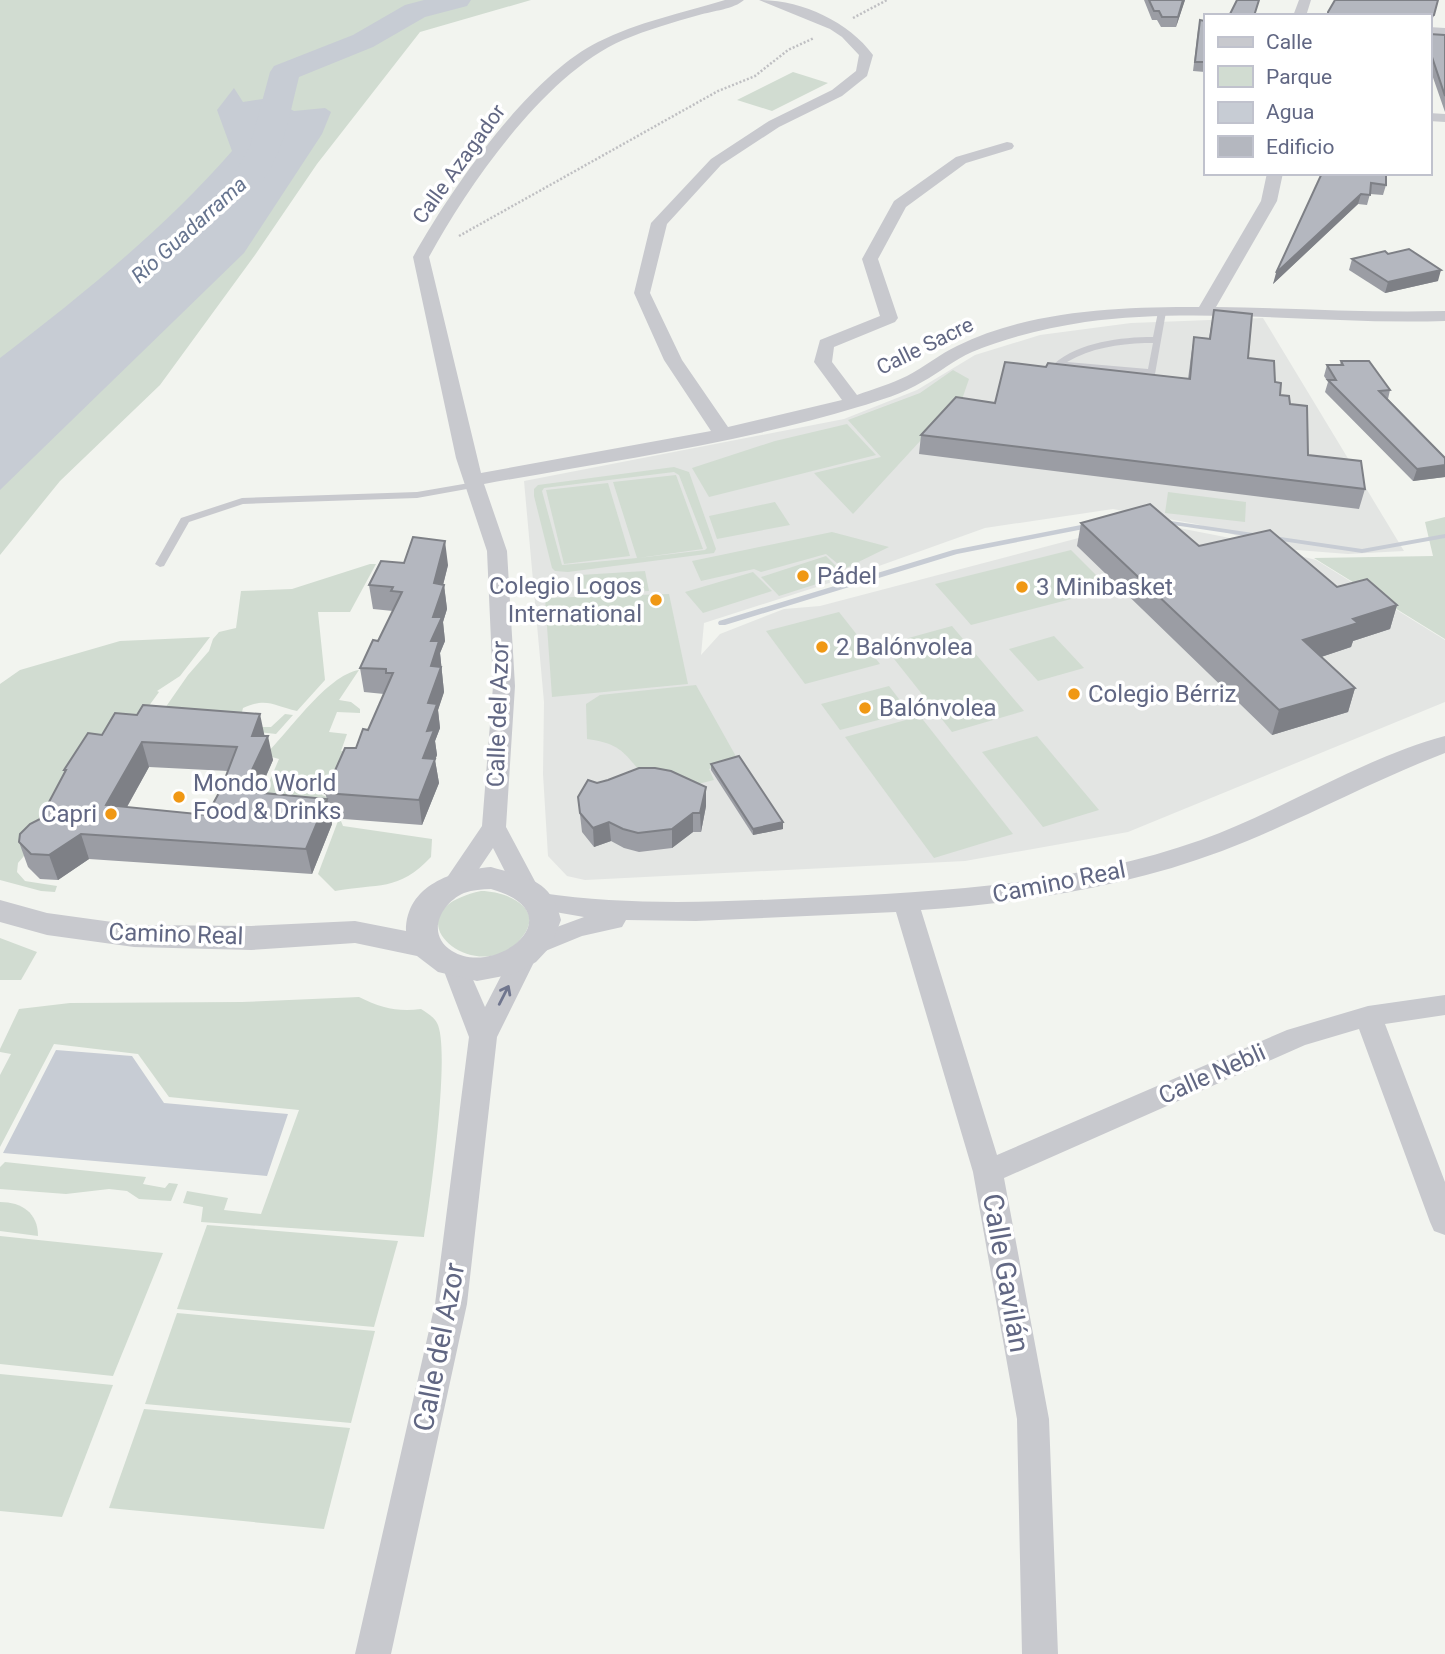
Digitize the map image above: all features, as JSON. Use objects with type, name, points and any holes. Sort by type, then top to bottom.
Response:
[{"type":"street","name":"Calle Azagador","points":[[475,482],[444,368],[421,257],[438,225],[530,101],[564,69],[632,32],[738,0]]},
{"type":"street","points":[[723,434],[673,360],[642,293],[659,223],[716,162],[774,124],[836,93],[863,74],[866,55],[857,40],[837,26],[765,0]]},
{"type":"street","points":[[853,403],[823,362],[826,344],[889,318],[870,259],[900,204],[961,160],[1007,146]]},
{"type":"street","points":[[1204,313],[1269,201],[1275,175]]},
{"type":"street","name":"Calle Sacre","points":[[475,482],[723,434],[853,403],[913,380],[964,349],[1022,329],[1086,317],[1162,312],[1302,313],[1375,318],[1445,316]]},
{"type":"street","name":"Calle del Azor","points":[[475,482],[497,551],[503,686],[494,827]]},
{"type":"street","name":"Camino Real","points":[[533,894],[580,909],[648,914],[906,903],[1046,888],[1134,869],[1211,845],[1445,744]]},
{"type":"street","points":[[455,885],[494,827],[533,894],[546,923],[531,950],[492,968],[473,969],[443,961],[425,946],[420,927],[426,907],[434,898],[455,885],[491,878],[533,894]]},
{"type":"street","name":"Calle Gavilán","points":[[906,903],[988,1172],[1033,1419],[1040,1654]]},
{"type":"street","name":"Camino Real","points":[[355,932],[426,907]]},
{"type":"street","name":"Camino Real","points":[[0,911],[47,924],[134,936],[251,938],[355,932],[425,946]]},
{"type":"street","name":"Camino Real","points":[[531,950],[576,928],[648,914]]},
{"type":"street","name":"Calle del Azor","points":[[373,1654],[452,1304],[483,1037],[531,950]]},
{"type":"street","name":"Calle del Azor","points":[[455,966],[483,1037]]},
{"type":"street","name":"Calle Nebli","points":[[988,1172],[1297,1037],[1367,1016],[1445,1005]]},
{"type":"street","points":[[1367,1016],[1445,1222]]},
{"type":"lane","points":[[1157,340],[1140,339],[1087,350],[1058,364],[1152,372],[1162,312]]},
{"type":"lane","points":[[160,564],[185,520],[242,501],[417,495],[475,482]]},
{"type":"path","points":[[421,257],[718,90],[755,76],[788,51],[887,0]]},
{"type":"shaded area","points":[[1263,318],[1404,551],[1348,554],[1284,549],[1196,524],[1113,509],[985,528],[851,576],[704,623],[701,655],[720,634],[784,609],[820,606],[1143,521],[1225,537],[1316,560],[1445,640],[1445,702],[1128,832],[965,861],[585,880],[567,876],[548,856],[543,774],[544,702],[524,481],[844,419],[917,390],[975,355],[1040,335],[1131,323]]},
{"type":"green space","points":[[0,0],[531,0],[420,32],[317,164],[255,255],[160,385],[60,481],[0,555]]},
{"type":"green space","points":[[793,72],[828,83],[772,111],[737,100]]},
{"type":"green space","points":[[953,370],[969,379],[959,408],[944,415],[853,514],[814,473],[881,457],[848,420],[920,393]]},
{"type":"green space","points":[[847,424],[876,455],[709,497],[692,468],[775,441]]},
{"type":"green space","points":[[674,467],[689,472],[716,549],[714,553],[568,572],[555,571],[534,496],[534,489],[538,485]],"holes":[[[674,472],[679,475],[707,548],[705,550],[638,558],[703,549],[676,475],[613,482],[637,558],[562,565],[542,491],[544,488]]]},
{"type":"green space","points":[[608,483],[630,556],[564,564],[546,490]]},
{"type":"green space","points":[[1168,492],[1246,502],[1245,522],[1165,513]]},
{"type":"green space","points":[[775,502],[790,525],[717,539],[709,516]]},
{"type":"green space","points":[[1445,517],[1445,639],[1314,558],[1433,556],[1425,522]]},
{"type":"green space","points":[[832,532],[889,547],[844,569],[826,554],[761,572],[754,569],[701,581],[692,561]]},
{"type":"green space","name":"3 Minibasket","points":[[1071,550],[1110,589],[971,625],[935,584]]},
{"type":"green space","name":"Pádel","points":[[826,556],[845,575],[779,596],[761,577]]},
{"type":"green space","points":[[376,564],[350,612],[318,612],[325,680],[297,711],[265,703],[243,708],[240,720],[255,727],[271,727],[285,714],[293,715],[276,734],[156,721],[188,675],[209,651],[219,632],[236,628],[241,591],[292,589]]},
{"type":"green space","points":[[645,571],[649,591],[582,594],[580,575]]},
{"type":"green space","points":[[753,572],[772,591],[703,613],[685,592]]},
{"type":"green space","points":[[669,594],[688,684],[552,697],[545,598]]},
{"type":"green space","name":"2 Balónvolea","points":[[839,612],[880,664],[805,684],[766,631]]},
{"type":"green space","points":[[952,626],[1024,711],[952,732],[883,645]]},
{"type":"green space","points":[[1054,636],[1084,668],[1038,681],[1009,649]]},
{"type":"green space","points":[[210,637],[180,676],[157,691],[159,692],[135,725],[18,863],[17,872],[25,881],[57,886],[55,892],[0,880],[0,684],[20,670],[120,641]]},
{"type":"green space","points":[[359,670],[339,700],[351,702],[360,709],[360,713],[337,712],[329,732],[347,734],[341,751],[349,752],[322,791],[322,795],[332,799],[343,826],[432,839],[431,857],[408,876],[397,881],[335,891],[318,874],[338,821],[256,813],[279,759],[265,755],[334,682]]},
{"type":"green space","points":[[696,685],[738,760],[709,769],[714,780],[686,787],[648,781],[623,752],[609,744],[587,739],[586,704],[600,695]]},
{"type":"green space","name":"Balónvolea","points":[[889,686],[909,712],[840,730],[821,704]]},
{"type":"green space","points":[[920,716],[1013,834],[934,858],[845,737]]},
{"type":"green space","points":[[1037,736],[1099,810],[1043,827],[982,752]]},
{"type":"green space","points":[[481,891],[511,898],[526,909],[529,917],[523,936],[505,952],[485,957],[465,953],[449,944],[439,930],[439,915],[452,902]]},
{"type":"green space","points":[[0,938],[37,952],[21,980],[0,980]]},
{"type":"green space","points":[[359,997],[390,1008],[421,1009],[437,1023],[441,1038],[441,1092],[424,1237],[201,1222],[203,1207],[183,1203],[187,1191],[228,1198],[224,1210],[261,1214],[299,1110],[169,1097],[138,1054],[54,1044],[0,1147],[0,1075],[11,1054],[0,1052],[0,1049],[19,1009],[70,1003],[242,1002]]},
{"type":"green space","points":[[5,1162],[146,1177],[143,1184],[165,1188],[169,1183],[178,1184],[171,1201],[139,1199],[127,1191],[109,1189],[66,1194],[0,1189],[0,1167]]},
{"type":"green space","points":[[0,1202],[15,1204],[27,1210],[35,1221],[38,1236],[0,1231]]},
{"type":"green space","points":[[207,1225],[398,1241],[374,1327],[177,1309]]},
{"type":"green space","points":[[0,1236],[163,1253],[113,1376],[0,1364]]},
{"type":"green space","points":[[177,1313],[375,1331],[351,1423],[145,1404]]},
{"type":"green space","points":[[0,1374],[113,1385],[62,1517],[0,1511]]},
{"type":"green space","points":[[144,1409],[350,1428],[324,1529],[109,1508]]},
{"type":"water","points":[[234,88],[243,102],[270,98],[294,111],[325,108],[331,112],[322,134],[244,253],[0,490],[0,358],[121,260],[179,207],[232,151],[217,110]]},
{"type":"water","points":[[56,1050],[132,1056],[164,1103],[288,1114],[267,1176],[3,1153]]},
{"type":"building","points":[[1149,0],[1183,0],[1178,17],[1162,17],[1159,11],[1154,11]]},
{"type":"building","points":[[1237,0],[1259,0],[1255,14],[1230,14]]},
{"type":"building","points":[[1335,0],[1438,0],[1434,15],[1431,16],[1431,14],[1328,12]]},
{"type":"building","points":[[1200,20],[1204,21],[1204,62],[1195,62]]},
{"type":"building","points":[[1431,34],[1445,35],[1445,96],[1431,54]]},
{"type":"building","points":[[1321,175],[1386,175],[1386,185],[1371,183],[1370,195],[1361,194],[1276,273]]},
{"type":"building","points":[[1409,249],[1441,270],[1388,282],[1352,259],[1385,251],[1388,254]]},
{"type":"building","points":[[1214,310],[1252,314],[1248,358],[1274,361],[1275,382],[1281,383],[1280,395],[1289,396],[1290,404],[1307,406],[1308,455],[1361,461],[1365,489],[921,435],[956,397],[995,403],[1005,362],[1046,367],[1048,363],[1190,379],[1194,337],[1210,339]]},
{"type":"building","points":[[1341,361],[1369,361],[1390,390],[1379,391],[1445,458],[1445,465],[1417,469],[1328,380],[1336,380],[1327,365],[1343,365]]},
{"type":"building","points":[[1150,504],[1199,546],[1270,530],[1337,587],[1367,579],[1397,605],[1353,619],[1358,623],[1303,640],[1355,688],[1279,710],[1081,523]]},
{"type":"building","points":[[413,537],[445,541],[434,583],[444,585],[433,617],[442,617],[431,641],[439,641],[431,666],[441,667],[428,703],[437,704],[427,731],[434,730],[423,758],[435,759],[419,800],[325,793],[345,748],[356,748],[363,729],[368,730],[393,673],[386,673],[386,669],[360,668],[373,640],[378,641],[402,592],[391,591],[393,587],[369,585],[381,561],[404,563]]},
{"type":"building","points":[[143,705],[260,714],[252,736],[268,736],[242,791],[327,799],[306,849],[81,834],[49,855],[31,854],[19,842],[20,834],[40,819],[64,770],[88,733],[102,735],[115,713],[137,715]],"holes":[[[142,742],[237,747],[221,789],[207,815],[106,805]]]},
{"type":"building","points":[[739,756],[783,822],[753,829],[711,764]]},
{"type":"building","points":[[639,768],[671,771],[706,787],[700,813],[693,813],[672,829],[638,833],[609,822],[593,828],[580,813],[578,797],[588,780],[597,783]]},
{"type":"waterway","name":"Río Guadarrama","points":[[251,174],[266,146],[285,72],[363,41],[415,11],[457,0]]},
{"type":"waterway","points":[[1160,521],[1362,551],[1445,536]]},
{"type":"waterway","points":[[722,623],[956,552],[1091,525]]},
{"type":"place","name":"Pádel","points":[[803,576]]},
{"type":"place","name":"3 Minibasket","points":[[1022,587]]},
{"type":"place","name":"Colegio Logos International","points":[[656,600]]},
{"type":"place","name":"2 Balónvolea","points":[[822,647]]},
{"type":"place","name":"Colegio Bérriz","points":[[1074,694]]},
{"type":"place","name":"Balónvolea","points":[[865,708]]},
{"type":"place","name":"Mondo World Food & Drinks","points":[[179,797]]},
{"type":"place","name":"Capri","points":[[111,814]]}]
